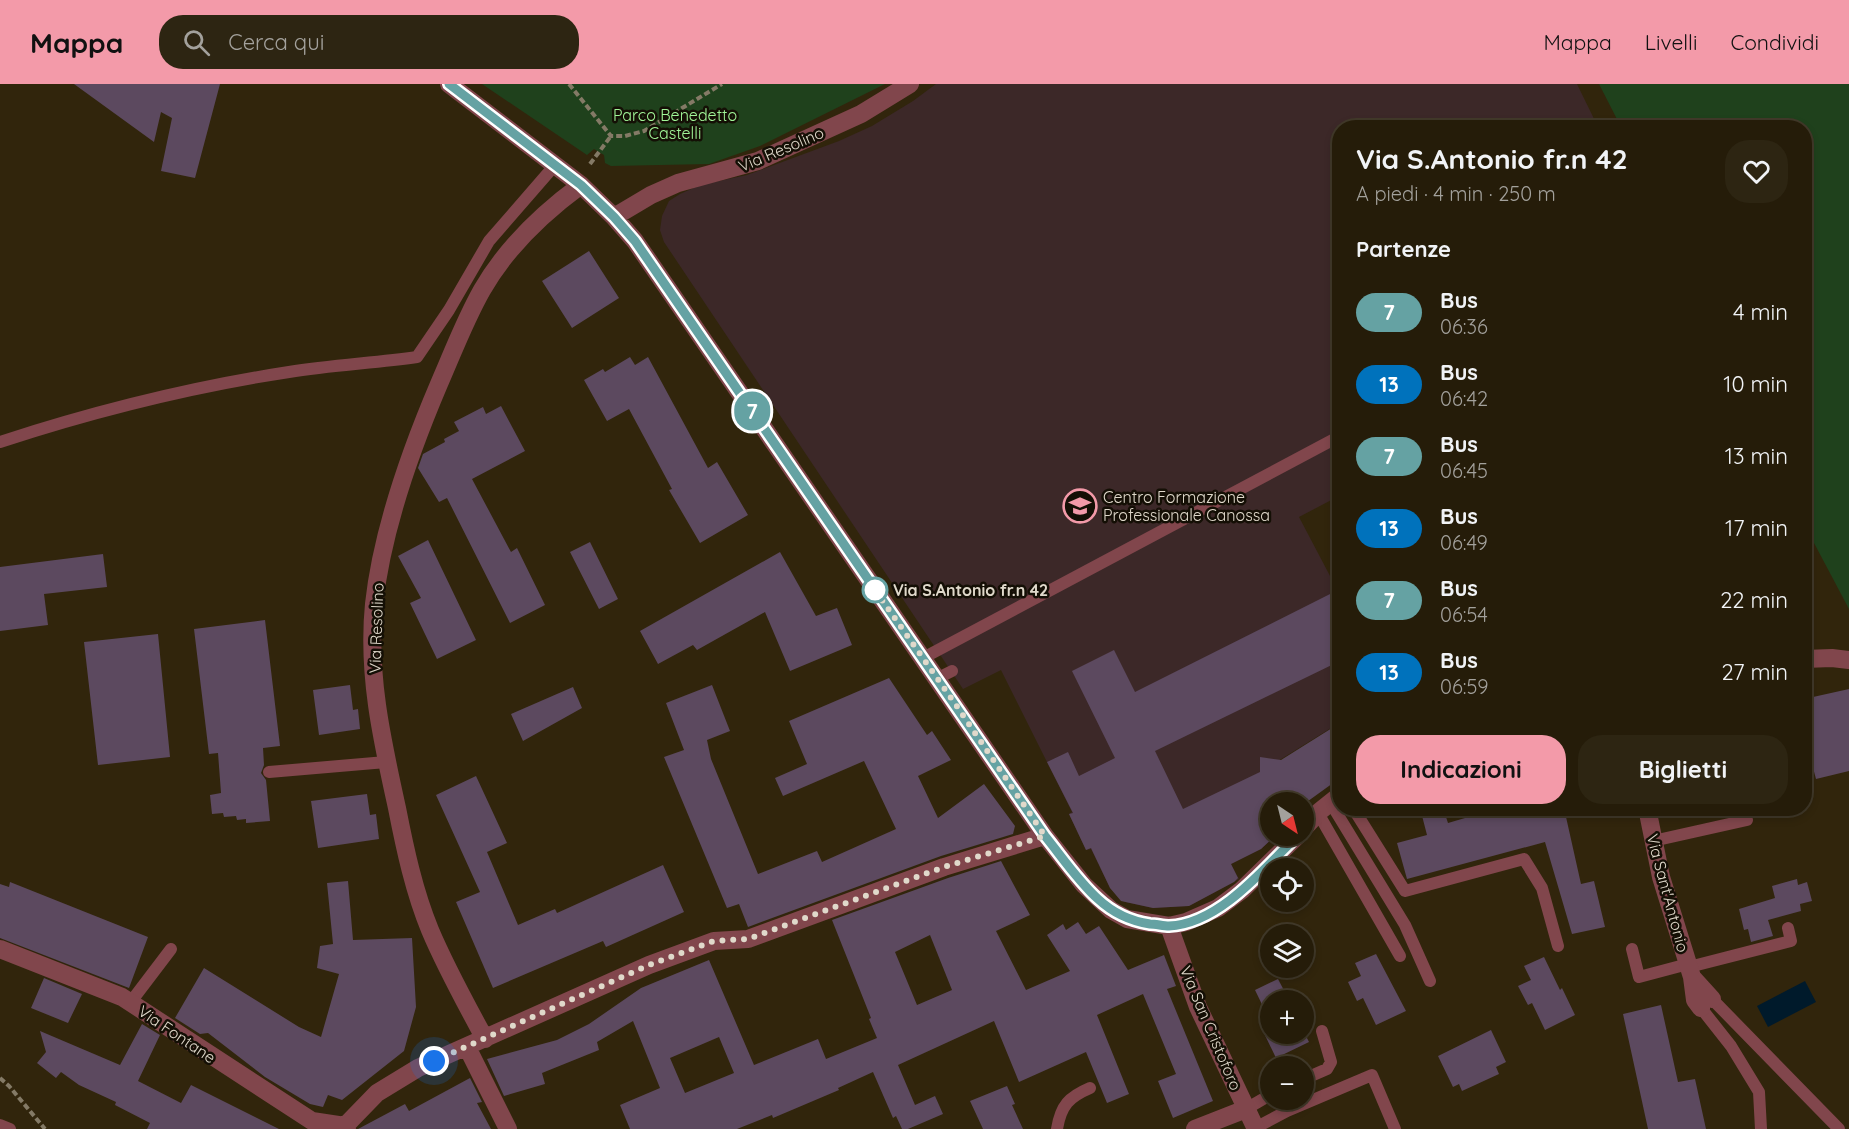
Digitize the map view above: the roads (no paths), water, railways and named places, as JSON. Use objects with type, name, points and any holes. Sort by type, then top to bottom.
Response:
[{"type":"street","points":[[449,84],[580,183],[614,217],[642,251],[923,658],[945,675],[1045,836],[1084,885],[1111,910],[1127,919],[1169,926],[1186,922],[1218,908],[1242,890],[1287,846]]},
{"type":"street","name":"Via Resolino","points":[[614,217],[651,195],[678,183],[758,162],[861,114],[910,84]]},
{"type":"street","name":"Via Resolino","points":[[485,1039],[435,941],[421,905],[407,855],[377,720],[374,690],[374,607],[386,542],[416,442],[459,337],[483,288],[496,268],[527,232],[580,183]]},
{"type":"street","points":[[1812,659],[1849,660]]},
{"type":"street","points":[[1314,818],[1329,804]]},
{"type":"street","name":"Via Sant'Antonio","points":[[1648,816],[1661,877],[1690,969],[1707,1003]]},
{"type":"street","points":[[346,1128],[377,1093],[418,1068],[649,965],[714,941],[748,939],[944,867],[1045,836]]},
{"type":"street","name":"Via San Cristoforo","points":[[1169,926],[1198,1007],[1255,1128]]},
{"type":"street","name":"Via Fontane","points":[[0,949],[122,997],[312,1121],[346,1128]]},
{"type":"street","points":[[467,1047],[508,1129]]},
{"type":"street","points":[[1195,1129],[1246,1108]]},
{"type":"lane","points":[[0,442],[118,406],[212,385],[292,371],[417,357],[449,310],[489,240],[555,165]]},
{"type":"lane","points":[[923,658],[1332,440]]},
{"type":"lane","points":[[270,772],[386,762]]},
{"type":"lane","points":[[1335,816],[1400,956]]},
{"type":"lane","points":[[1336,816],[1405,926],[1430,981]]},
{"type":"lane","points":[[1358,816],[1405,891],[1524,859],[1542,888],[1558,946]]},
{"type":"lane","points":[[1653,841],[1747,820]]},
{"type":"lane","points":[[1632,949],[1639,977],[1690,969],[1791,941],[1788,928]]},
{"type":"lane","points":[[130,1003],[171,949]]},
{"type":"lane","points":[[1707,1003],[1759,1092],[1761,1129]]},
{"type":"lane","points":[[1707,1003],[1839,1129]]},
{"type":"lane","points":[[1314,1075],[1327,1069],[1331,1062],[1322,1031]]},
{"type":"lane","points":[[1255,1128],[1287,1111],[1372,1075],[1395,1129]]},
{"type":"lane","points":[[1057,1129],[1059,1114],[1069,1100],[1090,1088]]},
{"type":"lane","points":[[1246,1108],[1260,1100]]},
{"type":"lane","points":[[0,1125],[10,1129]]},
{"type":"water","points":[[1805,981],[1816,1002],[1768,1027],[1757,1006]]},
{"type":"place","name":"Centro Formazione Professionale Canossa","points":[[1080,506]]},
{"type":"place","name":"Via S.Antonio fr.n 42","points":[[875,590]]},
{"type":"park label","name":"Parco Benedetto Castelli","points":[[675,124]]}]
